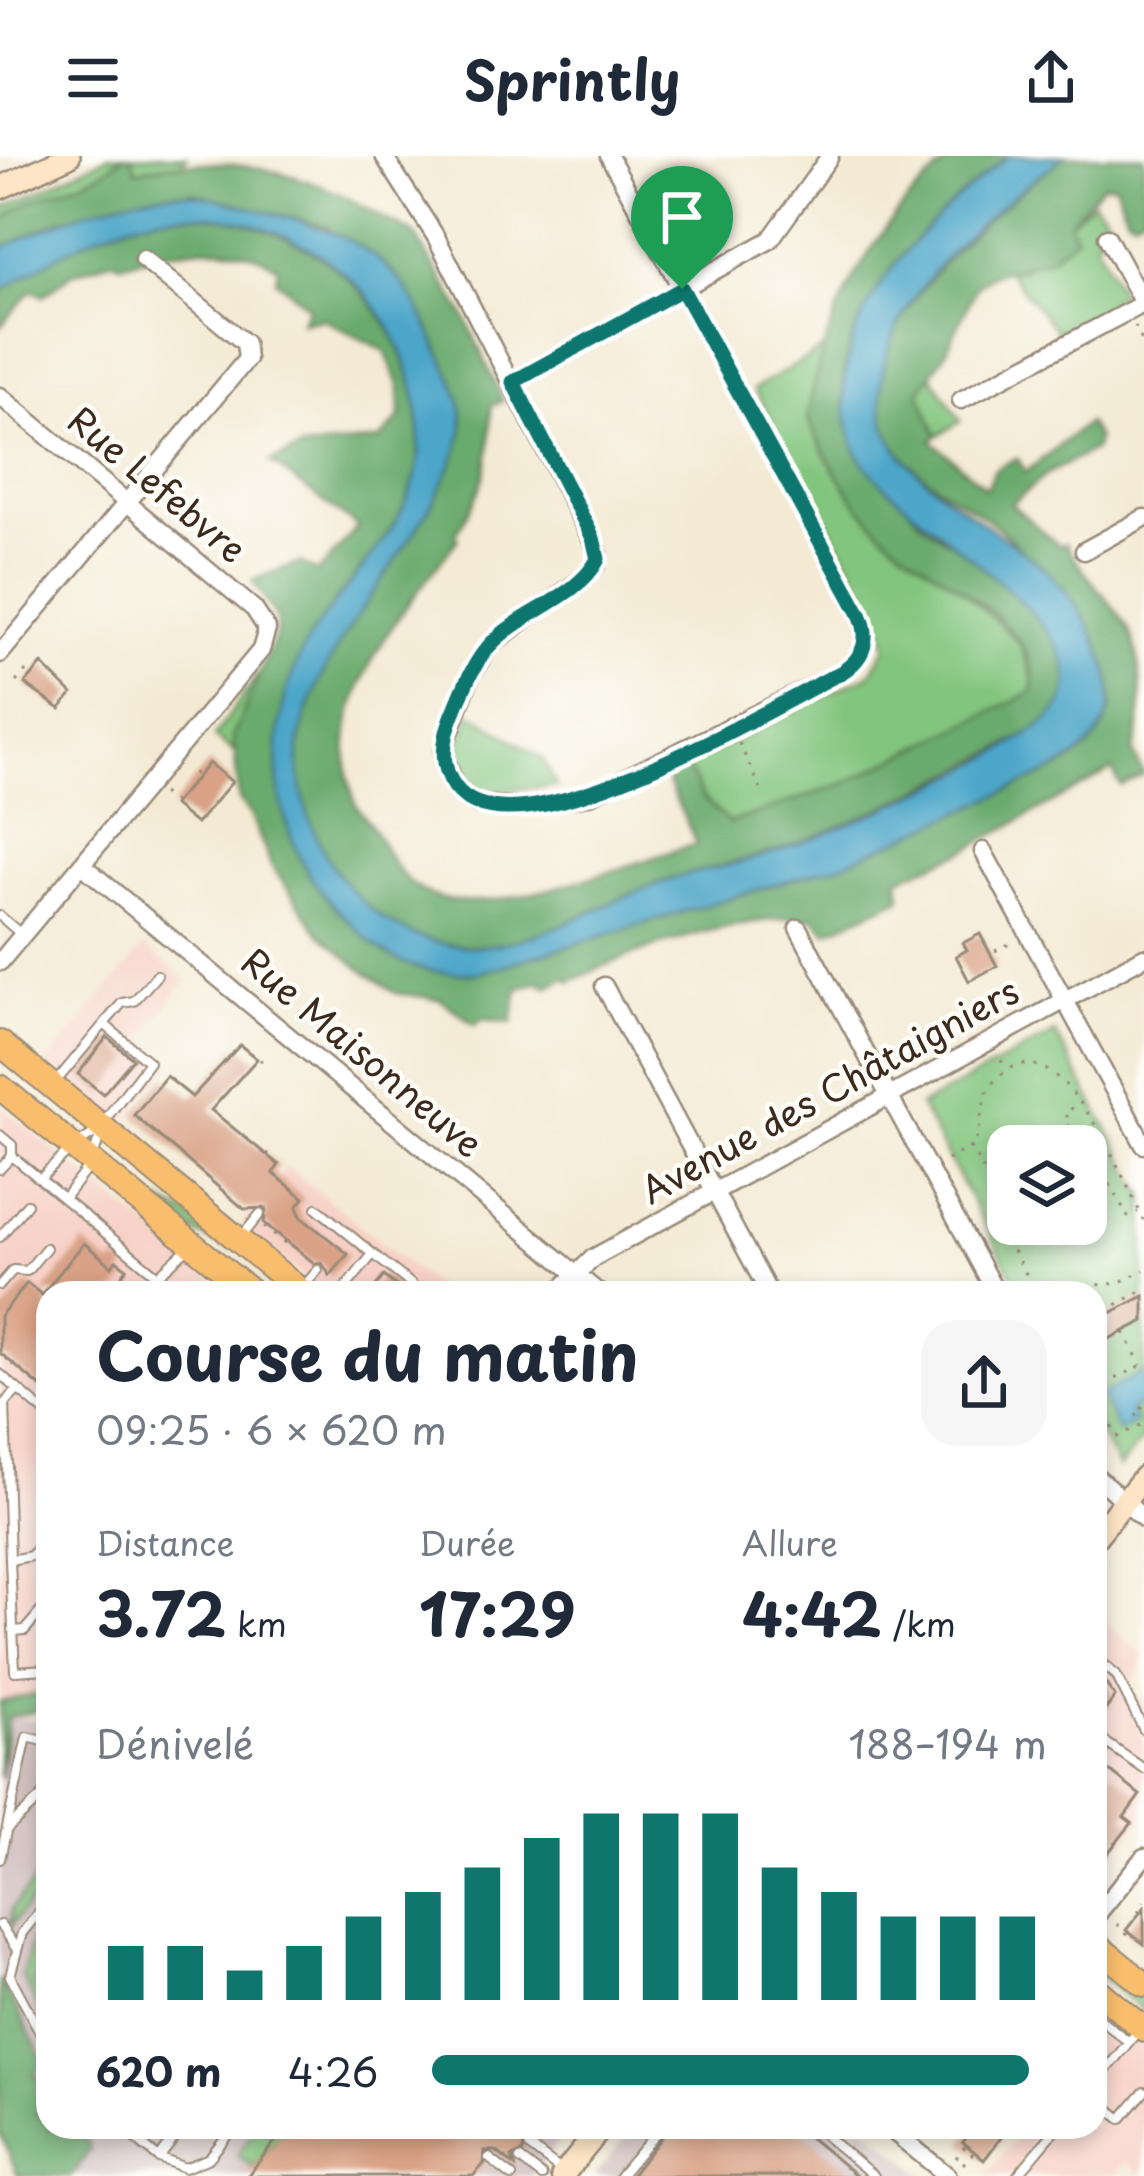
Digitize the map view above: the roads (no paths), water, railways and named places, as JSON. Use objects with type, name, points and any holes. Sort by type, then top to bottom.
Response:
[{"type":"main road","points":[[0,1043],[238,1240],[281,1246],[295,1281]]},
{"type":"main road","points":[[0,1088],[237,1281]]},
{"type":"main road","points":[[1107,1954],[1144,1984]]},
{"type":"main road","points":[[1107,2000],[1138,2032]]},
{"type":"street","points":[[0,188],[69,156]]},
{"type":"street","points":[[384,156],[436,237],[513,382],[593,538],[598,559],[586,576],[501,635],[481,657],[445,737],[445,764],[455,787],[490,807],[572,801],[851,666],[867,636],[609,156]]},
{"type":"street","points":[[513,382],[777,234],[828,157]]},
{"type":"street","points":[[962,400],[1144,304],[1107,237]]},
{"type":"street","points":[[0,654],[240,370],[249,349],[143,260]]},
{"type":"street","name":"Rue Lefebvre","points":[[0,396],[254,609],[267,629],[261,650],[82,865]]},
{"type":"street","points":[[1084,551],[1144,518]]},
{"type":"street","points":[[983,851],[1144,1145]]},
{"type":"street","points":[[0,962],[82,865]]},
{"type":"street","name":"Rue Maisonneuve","points":[[82,865],[585,1281]]},
{"type":"street","points":[[798,928],[990,1281]]},
{"type":"street","name":"Avenue des Châtaigniers","points":[[567,1281],[574,1272],[715,1192],[1144,956]]},
{"type":"street","points":[[604,986],[763,1281]]},
{"type":"street","points":[[1107,1524],[1144,1477]]},
{"type":"street","points":[[1107,1487],[1144,1519]]},
{"type":"street","points":[[1107,1903],[1142,1864]]},
{"type":"street","points":[[556,2175],[590,2139]]},
{"type":"street","points":[[907,2139],[953,2169]]},
{"type":"lane","points":[[0,916],[22,935]]},
{"type":"lane","points":[[52,1086],[122,1003],[134,1001],[157,975]]},
{"type":"lane","points":[[65,1197],[105,1115],[149,1061],[104,1024]]},
{"type":"lane","points":[[41,1178],[82,1154],[102,1128]]},
{"type":"lane","points":[[0,1135],[12,1145],[12,1156],[0,1169]]},
{"type":"lane","points":[[12,1156],[161,1281]]},
{"type":"lane","points":[[0,1237],[27,1204]]},
{"type":"lane","points":[[317,1208],[407,1281]]},
{"type":"lane","points":[[238,1240],[262,1219]]},
{"type":"lane","points":[[155,1281],[192,1244]]},
{"type":"lane","points":[[0,1285],[13,1270],[27,1271],[46,1248]]},
{"type":"lane","points":[[351,1281],[373,1254]]},
{"type":"lane","points":[[308,1281],[317,1270]]},
{"type":"lane","points":[[0,1374],[36,1405]]},
{"type":"lane","points":[[18,1390],[5,1403],[16,1671],[36,1670]]},
{"type":"lane","points":[[10,1560],[31,1556],[36,1549]]},
{"type":"lane","points":[[14,1631],[25,1630],[36,1617]]},
{"type":"lane","points":[[1107,1668],[1116,1675],[1144,1730]]},
{"type":"lane","points":[[0,1859],[27,1737],[36,1739]]},
{"type":"lane","points":[[1107,1741],[1144,1769]]},
{"type":"lane","points":[[7,1829],[36,1802]]},
{"type":"lane","points":[[36,1918],[15,1947],[12,1986],[36,2027]]},
{"type":"lane","points":[[0,1925],[15,1947]]},
{"type":"lane","points":[[1107,2020],[1138,2032],[1107,2069]]},
{"type":"lane","points":[[1107,2108],[1121,2119],[1144,2092]]},
{"type":"lane","points":[[136,2139],[159,2158],[193,2167],[222,2139]]},
{"type":"lane","points":[[159,2158],[174,2139]]},
{"type":"lane","points":[[620,2176],[652,2139]]},
{"type":"lane","points":[[829,2139],[874,2176]]},
{"type":"lane","points":[[1017,2176],[1048,2139]]},
{"type":"lane","points":[[530,2146],[556,2175]]},
{"type":"lane","points":[[489,2158],[512,2176]]},
{"type":"lane","points":[[520,2159],[556,2175]]},
{"type":"water","points":[[1008,156],[1065,156],[968,236],[910,304],[891,342],[882,381],[885,422],[910,464],[1045,569],[1074,602],[1097,641],[1111,686],[1102,729],[1083,752],[1055,770],[840,865],[478,973],[412,966],[364,936],[309,874],[282,807],[279,734],[296,664],[313,632],[393,526],[415,479],[417,405],[404,359],[383,318],[354,283],[319,254],[277,233],[231,219],[181,215],[109,230],[0,292],[0,249],[98,208],[171,193],[227,201],[309,224],[359,246],[399,280],[417,305],[456,388],[462,410],[461,437],[425,515],[353,622],[312,697],[301,734],[299,770],[315,833],[330,862],[373,911],[430,940],[488,946],[538,934],[672,879],[819,836],[944,781],[1046,722],[1067,690],[1061,654],[1036,617],[875,476],[855,448],[845,403],[847,361],[861,320],[883,282],[942,213]]},
{"type":"water","points":[[1144,1371],[1144,1402],[1130,1410],[1136,1423],[1119,1432],[1107,1409],[1107,1391]]}]
